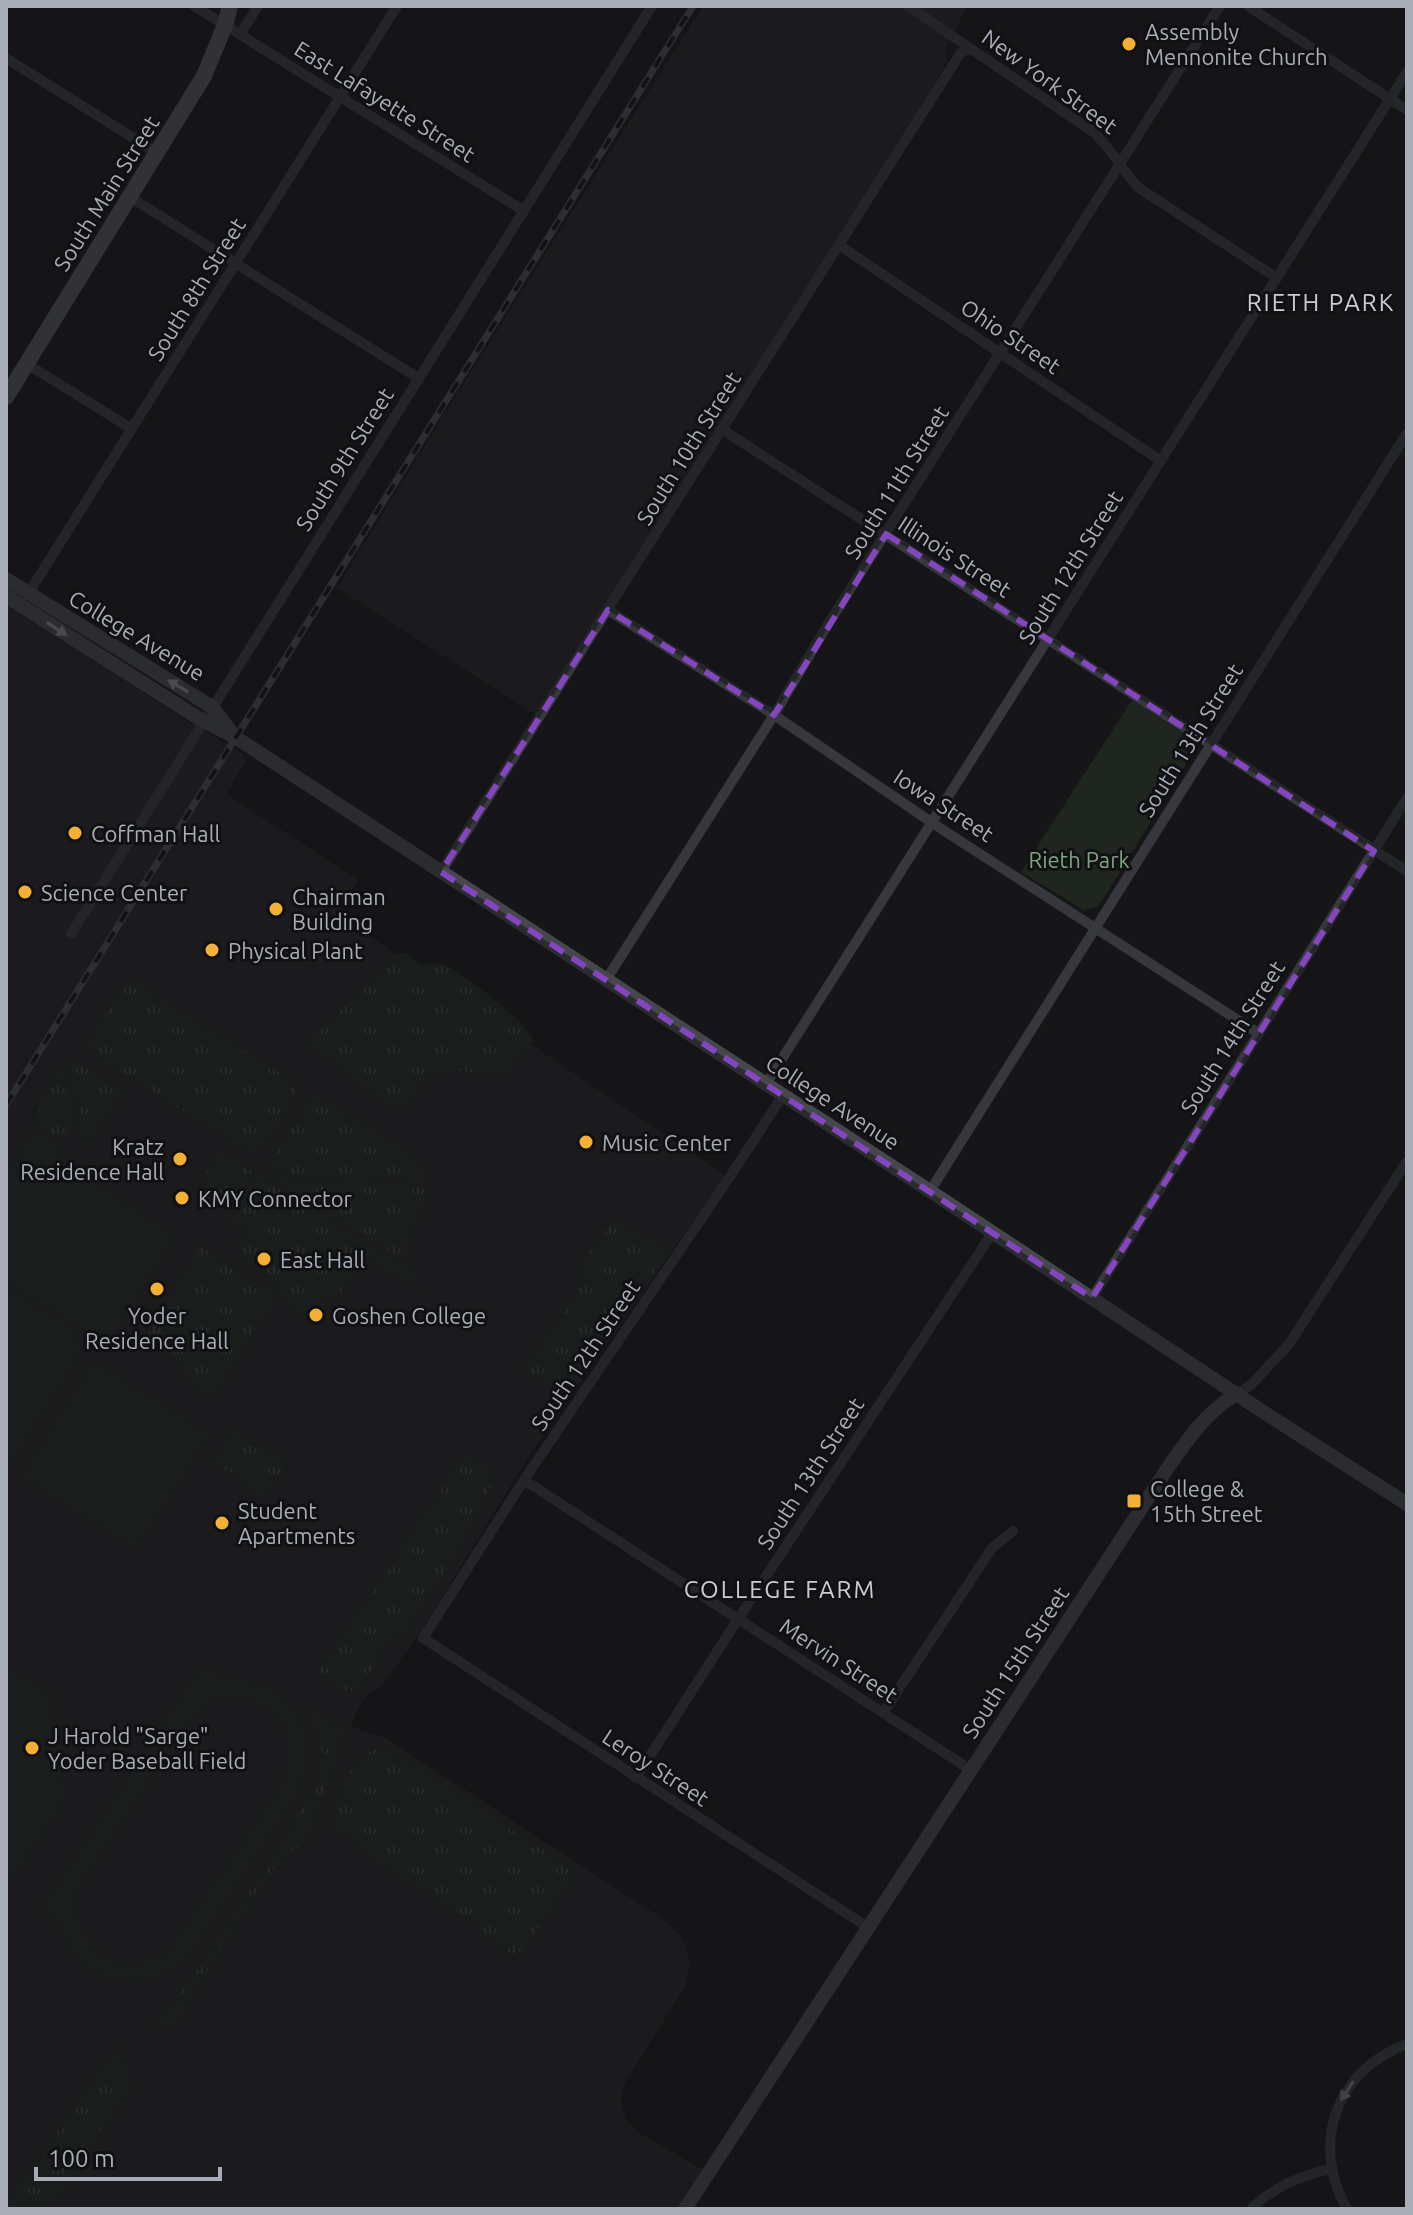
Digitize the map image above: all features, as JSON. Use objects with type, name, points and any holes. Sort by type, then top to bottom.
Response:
[{"type":"main road","name":"South Main Street","points":[[6,397],[204,76],[230,6]]},
{"type":"main road","name":"College Avenue","points":[[6,579],[212,707],[235,737]]},
{"type":"main road","name":"College Avenue","points":[[6,596],[203,721],[235,737],[1407,1504]]},
{"type":"main road","name":"South 15th Street","points":[[685,2209],[1180,1451],[1217,1406],[1237,1394]]},
{"type":"street","name":"East Lafayette Street","points":[[194,6],[524,211]]},
{"type":"street","points":[[240,35],[258,6]]},
{"type":"street","name":"South 8th Street","points":[[28,594],[397,6]]},
{"type":"street","name":"South 9th Street","points":[[71,934],[652,6]]},
{"type":"street","name":"New York Street","points":[[908,6],[1092,131],[1104,141],[1139,188],[1277,278]]},
{"type":"street","name":"South 11th Street","points":[[606,980],[1220,6]]},
{"type":"street","points":[[1248,6],[1407,110]]},
{"type":"street","name":"South 10th Street","points":[[441,872],[960,54],[969,47]]},
{"type":"street","points":[[6,58],[157,153]]},
{"type":"street","name":"South 12th Street","points":[[766,1084],[1407,72]]},
{"type":"street","points":[[130,197],[418,378]]},
{"type":"street","name":"Ohio Street","points":[[839,245],[1161,461]]},
{"type":"street","points":[[27,364],[132,429]]},
{"type":"street","name":"Illinois Street","points":[[723,430],[1407,871]]},
{"type":"street","name":"South 13th Street","points":[[930,1191],[1407,433]]},
{"type":"street","name":"Iowa Street","points":[[608,610],[774,715],[1258,1033]]},
{"type":"street","name":"South 14th Street","points":[[1092,1298],[1407,798]]},
{"type":"street","name":"South 12th Street","points":[[423,1638],[524,1480],[783,1095]]},
{"type":"street","name":"South 15th Street","points":[[1237,1394],[1251,1385],[1289,1344],[1407,1161]]},
{"type":"street","name":"South 13th Street","points":[[636,1778],[993,1232]]},
{"type":"street","name":"Mervin Street","points":[[524,1480],[971,1770]]},
{"type":"street","points":[[883,1713],[992,1548],[1013,1531]]},
{"type":"street","name":"Leroy Street","points":[[423,1638],[869,1928]]},
{"type":"street","points":[[1347,2209],[1331,2169],[1329,2153],[1333,2122],[1354,2080],[1371,2063],[1392,2049],[1407,2044]]},
{"type":"street","points":[[1251,2209],[1270,2193],[1295,2180],[1331,2169]]},
{"type":"highlighted area","points":[[886,534],[1374,851],[1092,1298],[441,872],[608,610],[774,715]]},
{"type":"shaded area","points":[[703,6],[968,6],[945,48],[947,61],[894,158],[540,717],[337,588]]},
{"type":"shaded area","name":"Goshen College","points":[[6,601],[179,716],[243,754],[246,761],[226,794],[358,880],[337,914],[725,1175],[529,1456],[417,1637],[381,1687],[369,1693],[361,1703],[350,1726],[387,1739],[663,1919],[681,1937],[690,1965],[686,1985],[628,2078],[621,2101],[626,2119],[639,2133],[707,2172],[682,2209],[6,2209]]},
{"type":"green space","name":"Rieth Park","points":[[1132,700],[1184,734],[1190,740],[1193,753],[1102,901],[1098,906],[1084,910],[1021,872]]},
{"type":"green space","points":[[400,953],[421,964],[443,965],[455,971],[494,999],[528,1032],[533,1040],[505,1073],[485,1075],[444,1070],[434,1073],[421,1085],[408,1105],[399,1107],[380,1100],[336,1062],[309,1047],[312,1039]]},
{"type":"green space","points":[[131,982],[290,1079],[295,1088],[295,1098],[262,1149],[245,1149],[88,1051],[88,1044],[124,985]]},
{"type":"green space","points":[[73,1061],[123,1090],[85,1150],[69,1066]]},
{"type":"green space","points":[[64,1063],[75,1123],[68,1135],[59,1138],[36,1123],[43,1096]]},
{"type":"green space","points":[[319,1096],[409,1153],[420,1165],[426,1182],[394,1180],[389,1176],[388,1179],[363,1176],[323,1178],[265,1173],[308,1100]]},
{"type":"green space","points":[[33,1131],[62,1148],[55,1160],[176,1236],[106,1344],[6,1281],[6,1170]]},
{"type":"green space","points":[[220,1152],[252,1172],[239,1194],[227,1201],[211,1196],[205,1186],[206,1174]]},
{"type":"green space","points":[[257,1175],[389,1257],[402,1261],[409,1259],[417,1290],[366,1256],[336,1299],[325,1293],[308,1318],[281,1300],[278,1282],[246,1261],[238,1246],[247,1230],[230,1219]]},
{"type":"green space","points":[[270,1177],[326,1181],[362,1177],[427,1188],[409,1237],[407,1254],[397,1256]]},
{"type":"green space","points":[[613,1220],[655,1242],[666,1253],[665,1258],[646,1284],[637,1286],[635,1301],[592,1355],[572,1387],[569,1390],[548,1387],[524,1369],[576,1296],[584,1259]]},
{"type":"green space","points":[[201,1247],[277,1295],[212,1397],[197,1388],[175,1359],[144,1339]]},
{"type":"green space","points":[[6,1288],[75,1331],[80,1354],[6,1470]]},
{"type":"green space","points":[[94,1362],[209,1435],[136,1549],[22,1476]]},
{"type":"green space","points":[[237,1430],[252,1445],[285,1462],[266,1496],[214,1462]]},
{"type":"green space","points":[[470,1457],[490,1470],[494,1481],[451,1563],[404,1634],[391,1640],[381,1652],[360,1690],[348,1690],[332,1684],[320,1671],[321,1667],[432,1503],[440,1497],[442,1486],[463,1458]]},
{"type":"green space","points":[[203,1665],[217,1675],[213,1681],[237,1680],[259,1684],[277,1693],[291,1707],[301,1724],[306,1744],[306,1766],[299,1789],[194,1948],[177,1966],[161,1975],[139,1980],[122,1980],[107,1975],[92,1968],[70,1946],[59,1915],[54,1920],[41,1911]],"holes":[[[226,1696],[260,1703],[281,1721],[290,1749],[284,1782],[171,1949],[153,1960],[135,1965],[117,1963],[102,1956],[89,1944],[80,1928],[76,1909],[78,1887],[188,1719],[206,1703]]]},
{"type":"green space","name":"J Harold \"Sarge\" Yoder Baseball Field","points":[[6,1666],[50,1694],[64,1801],[6,1888]]},
{"type":"green space","points":[[307,1709],[339,1727],[342,1738],[307,1842],[286,1855],[274,1868],[174,2026],[160,2027],[157,2023],[278,1849],[315,1788],[322,1754],[321,1738]]},
{"type":"green space","points":[[379,1748],[400,1756],[572,1869],[574,1883],[564,1891],[523,1950],[512,1954],[507,1951],[473,1923],[366,1852],[334,1825],[336,1803],[346,1780],[361,1759]]},
{"type":"green space","points":[[118,2046],[129,2088],[50,2209],[6,2209],[6,2204]]},
{"type":"railway","points":[[6,1105],[693,6]]},
{"type":"place","name":"Assembly Mennonite Church","points":[[1129,44]]},
{"type":"place","name":"Coffman Hall","points":[[75,833]]},
{"type":"place","name":"Science Center","points":[[25,892]]},
{"type":"place","name":"Chairman Building","points":[[276,909]]},
{"type":"place","name":"Physical Plant","points":[[212,950]]},
{"type":"place","name":"Music Center","points":[[586,1142]]},
{"type":"place","name":"Kratz Residence Hall","points":[[180,1159]]},
{"type":"place","name":"KMY Connector","points":[[182,1198]]},
{"type":"place","name":"East Hall","points":[[264,1259]]},
{"type":"place","name":"Yoder Residence Hall","points":[[157,1289]]},
{"type":"place","name":"Goshen College","points":[[316,1315]]},
{"type":"place","name":"College & 15th Street","points":[[1134,1501]]},
{"type":"place","name":"Student Apartments","points":[[222,1523]]},
{"type":"place","name":"J Harold \"Sarge\" Yoder Baseball Field","points":[[32,1748]]},
{"type":"district","name":"RIETH PARK","points":[[1321,302]]},
{"type":"district","name":"COLLEGE FARM","points":[[780,1589]]}]
